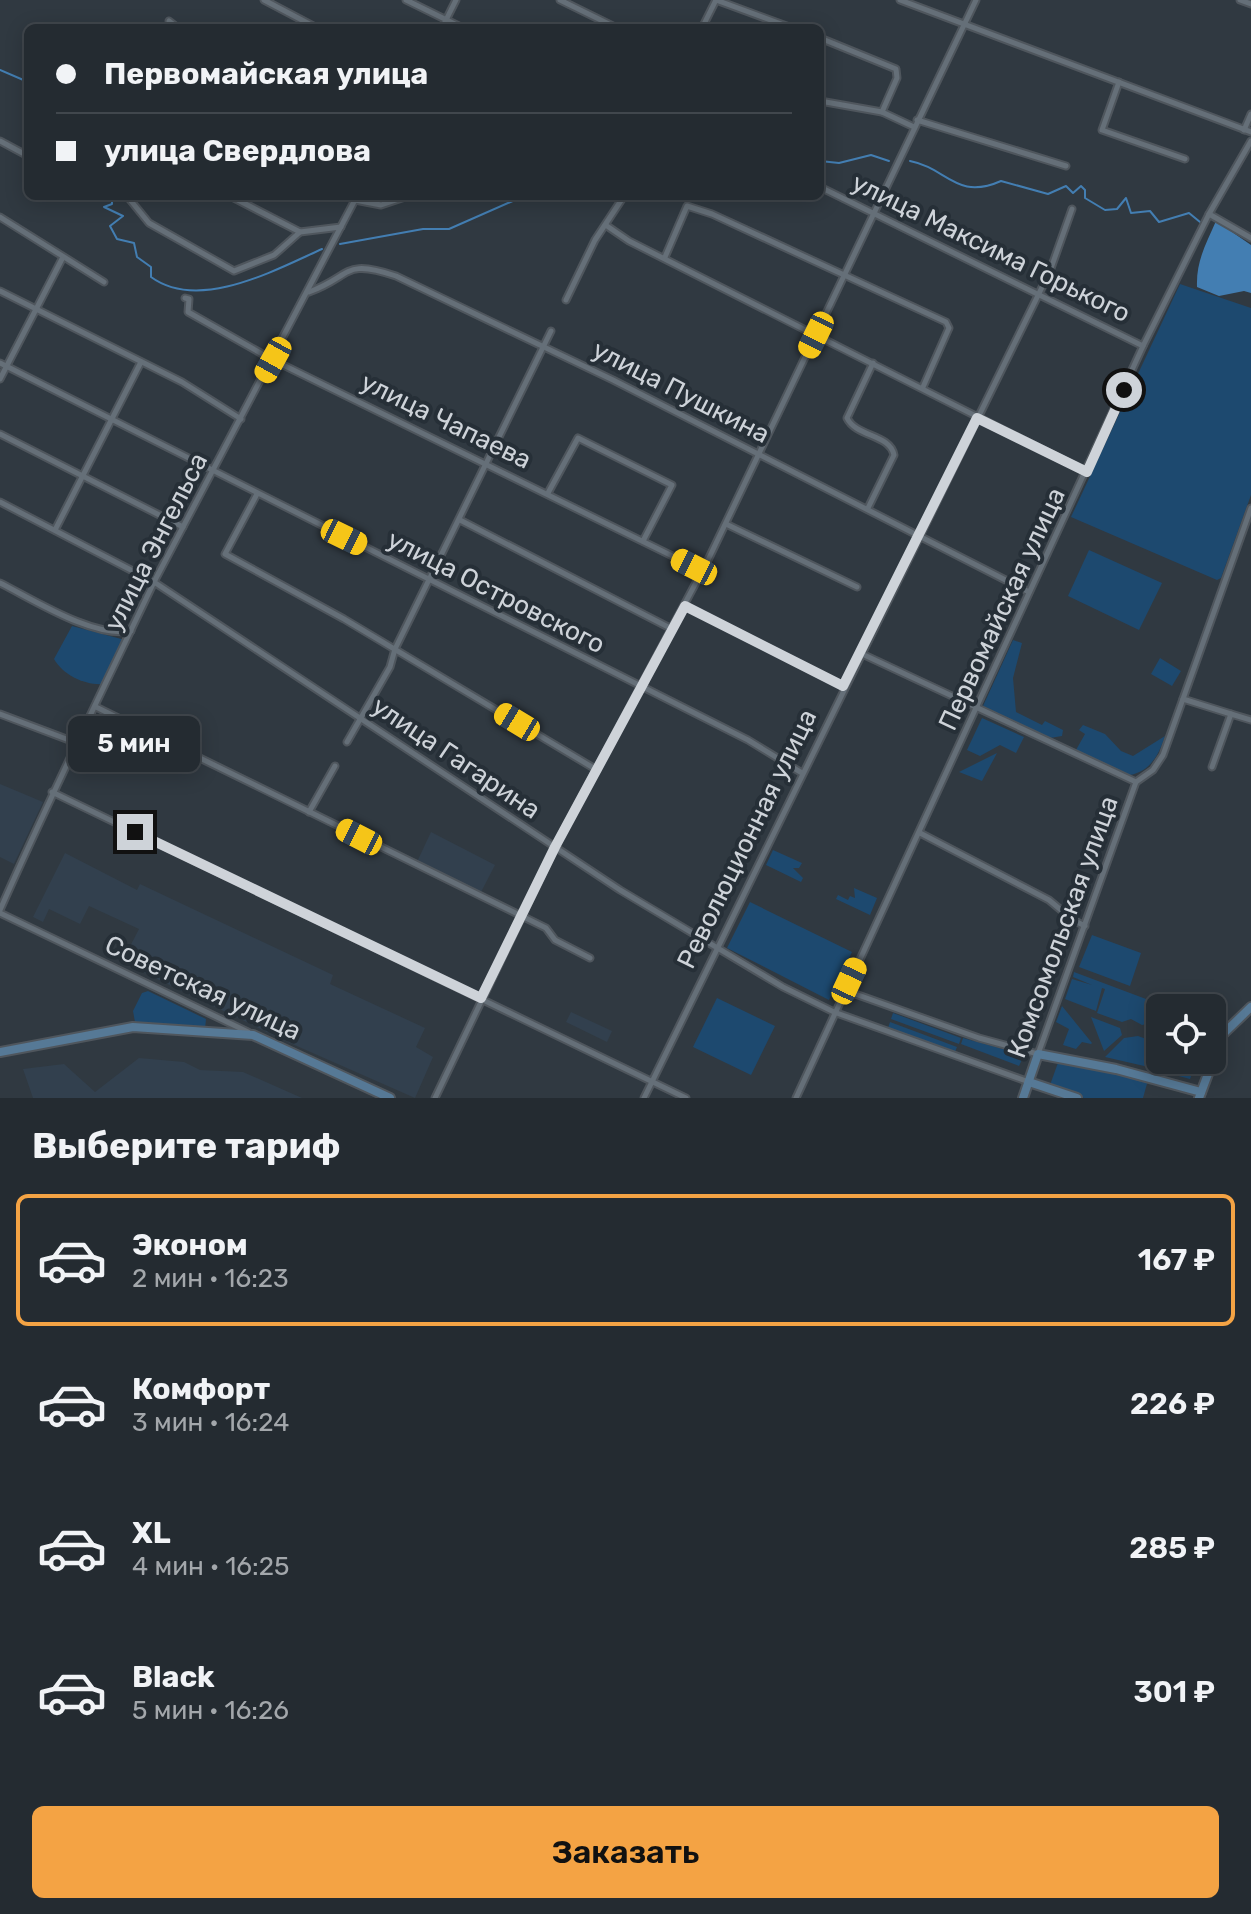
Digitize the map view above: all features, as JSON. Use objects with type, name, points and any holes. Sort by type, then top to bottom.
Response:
[{"type":"street","points":[[264,0],[309,24]]},
{"type":"street","points":[[406,0],[454,24]]},
{"type":"street","points":[[444,24],[456,0]]},
{"type":"street","points":[[560,0],[609,24]]},
{"type":"street","points":[[704,24],[716,0],[781,24]]},
{"type":"street","points":[[900,0],[1248,131],[1251,114]]},
{"type":"street","points":[[435,1098],[555,847],[703,571],[976,0]]},
{"type":"street","points":[[1240,0],[1251,4]]},
{"type":"street","points":[[169,21],[173,24]]},
{"type":"street","points":[[824,40],[883,62],[898,73],[882,112]]},
{"type":"street","points":[[1119,82],[1102,130],[1185,159]]},
{"type":"street","points":[[824,102],[882,112],[1066,166]]},
{"type":"street","points":[[0,141],[24,154]]},
{"type":"street","name":"Первомайская улица","points":[[796,1098],[1143,346],[1209,214],[1251,141]]},
{"type":"street","name":"улица Максима Горького","points":[[824,189],[1143,346]]},
{"type":"street","points":[[130,200],[149,223],[234,271],[246,269],[274,255],[300,232]]},
{"type":"street","points":[[238,200],[300,232],[341,227]]},
{"type":"street","name":"улица Энгельса","points":[[0,911],[52,792],[96,707],[154,582],[355,200]]},
{"type":"street","points":[[363,200],[381,205],[396,200]]},
{"type":"street","points":[[566,300],[595,240],[607,226],[620,200]]},
{"type":"street","points":[[665,257],[687,206],[712,214],[949,325],[923,387]]},
{"type":"street","name":"Революционная улица","points":[[644,1098],[843,686],[1050,271],[1072,209]]},
{"type":"street","points":[[1209,214],[1251,238]]},
{"type":"street","points":[[0,217],[62,259],[104,282]]},
{"type":"street","points":[[607,226],[629,241],[1087,472]]},
{"type":"street","points":[[0,379],[3,365],[37,309],[62,259]]},
{"type":"street","name":"улица Пушкина","points":[[309,292],[342,271],[368,267],[396,276],[759,453],[1030,592]]},
{"type":"street","points":[[0,291],[182,382],[241,419]]},
{"type":"street","name":"улица Чапаева","points":[[185,298],[189,299],[188,312],[273,360],[703,571]]},
{"type":"street","points":[[347,742],[390,667],[395,649],[551,331]]},
{"type":"street","points":[[55,530],[141,362]]},
{"type":"street","points":[[868,508],[894,455],[889,445],[853,426],[847,418],[873,363]]},
{"type":"street","name":"улица Островского","points":[[3,365],[748,740],[802,773]]},
{"type":"street","points":[[0,434],[183,527]]},
{"type":"street","points":[[548,493],[578,438],[672,485],[643,541]]},
{"type":"street","points":[[257,494],[225,554],[395,649],[597,770]]},
{"type":"street","name":"улица Гагарина","points":[[0,502],[154,582],[555,847],[716,949],[834,1012],[1077,1098]]},
{"type":"street","name":"Комсомольская улица","points":[[1023,1098],[1136,782],[1160,762],[1251,508]]},
{"type":"street","points":[[460,520],[672,629]]},
{"type":"street","points":[[726,524],[857,587]]},
{"type":"street","points":[[0,583],[90,625],[121,633],[131,631]]},
{"type":"street","points":[[685,606],[843,686]]},
{"type":"street","points":[[860,653],[1136,782]]},
{"type":"street","points":[[1183,699],[1251,720]]},
{"type":"street","points":[[96,707],[546,928],[555,940],[590,958]]},
{"type":"street","points":[[0,714],[77,743]]},
{"type":"street","points":[[1212,767],[1231,714]]},
{"type":"street","points":[[309,812],[335,766]]},
{"type":"street","points":[[52,792],[686,1098]]},
{"type":"street","points":[[920,833],[1049,900],[1085,926]]},
{"type":"street","name":"Советская улица","points":[[0,911],[253,1035],[390,1098]]},
{"type":"street","points":[[844,990],[979,1038],[1038,1054],[1116,1069],[1200,1095],[1223,1034],[1251,1007]]},
{"type":"street","points":[[0,1052],[133,1027],[181,1027],[253,1035]]},
{"type":"shaded area","points":[[1216,221],[1251,245],[1251,293],[1244,291],[1219,296],[1197,287],[1200,261]]},
{"type":"shaded area","points":[[1180,284],[1251,308],[1251,495],[1221,578],[1217,580],[1071,517]]},
{"type":"shaded area","points":[[1089,550],[1162,583],[1139,630],[1068,596]]},
{"type":"shaded area","points":[[72,626],[125,640],[104,684],[76,678],[63,670],[54,659]]},
{"type":"shaded area","points":[[1013,640],[1022,643],[1013,678],[1016,712],[1042,725],[1045,721],[1063,730],[1062,736],[1050,738],[983,706]]},
{"type":"shaded area","points":[[1160,658],[1181,671],[1172,686],[1151,674]]},
{"type":"shaded area","points":[[982,718],[1024,737],[1016,753],[1000,745],[980,756],[967,750]]},
{"type":"shaded area","points":[[1083,725],[1105,734],[1121,751],[1133,756],[1165,736],[1153,761],[1143,770],[1130,775],[1076,750],[1085,734],[1079,730]]},
{"type":"shaded area","points":[[997,753],[982,781],[959,772]]},
{"type":"shaded area","points":[[0,784],[43,802],[14,864],[0,857]]},
{"type":"shaded area","points":[[431,832],[495,865],[480,894],[417,862]]},
{"type":"shaded area","points":[[773,850],[802,863],[799,868],[793,868],[803,878],[801,882],[766,865]]},
{"type":"shaded area","points":[[65,853],[137,890],[140,884],[333,975],[330,984],[425,1028],[416,1047],[433,1057],[415,1098],[290,1043],[122,962],[139,929],[89,906],[80,924],[49,909],[43,922],[33,917]]},
{"type":"shaded area","points":[[854,888],[877,898],[870,915],[836,899],[838,895],[848,900],[850,896],[855,898]]},
{"type":"shaded area","points":[[750,902],[852,952],[829,1000],[727,948]]},
{"type":"shaded area","points":[[1092,935],[1141,953],[1130,986],[1079,967]]},
{"type":"shaded area","points":[[1074,972],[1146,999],[1146,1024],[1131,1019],[1122,1022],[1097,1013],[1105,989],[1102,988],[1096,1011],[1065,999],[1072,979],[1092,985],[1073,977]]},
{"type":"shaded area","points":[[148,991],[206,1019],[205,1029],[135,1022],[133,1011],[142,993]]},
{"type":"shaded area","points":[[717,998],[775,1026],[751,1075],[693,1047]]},
{"type":"shaded area","points":[[1062,1006],[1091,1044],[1082,1042],[1076,1049],[1063,1045],[1069,1029],[1056,1022]]},
{"type":"shaded area","points":[[571,1012],[612,1031],[607,1042],[566,1022]]},
{"type":"shaded area","points":[[893,1013],[961,1038],[959,1044],[891,1019]]},
{"type":"shaded area","points":[[1091,1017],[1120,1028],[1122,1035],[1104,1051]]},
{"type":"shaded area","points":[[890,1022],[957,1047],[955,1052],[888,1028]]},
{"type":"shaded area","points":[[1138,1036],[1146,1039],[1146,1066],[1105,1057],[1124,1038]]},
{"type":"shaded area","points":[[963,1038],[1024,1055],[1019,1066],[961,1044]]},
{"type":"shaded area","points":[[139,1058],[184,1062],[200,1070],[243,1072],[302,1098],[33,1098],[23,1069],[64,1064],[95,1092]]},
{"type":"shaded area","points":[[1059,1060],[1148,1080],[1143,1098],[1084,1098],[1050,1085]]},
{"type":"shaded area","points":[[1171,1074],[1192,1074],[1190,1079]]},
{"type":"waterway","points":[[0,70],[24,80]]},
{"type":"waterway","points":[[824,161],[839,163],[871,155],[889,161]]},
{"type":"waterway","points":[[910,161],[962,185],[986,186],[1001,181],[1048,194],[1066,186],[1073,193],[1081,186],[1085,190],[1085,198],[1105,210],[1117,209],[1126,198],[1131,213],[1150,211],[1159,222],[1189,213],[1200,222]]},
{"type":"waterway","points":[[112,200],[112,204],[104,207],[123,216],[110,226],[117,239],[134,243],[137,257],[151,267],[151,277],[170,287],[214,289],[237,284],[322,249]]},
{"type":"waterway","points":[[340,244],[423,229],[449,229],[515,200]]},
{"type":"route","points":[[135,832],[481,998],[555,847],[685,606],[843,686],[977,418],[1087,472],[1124,390]]}]
